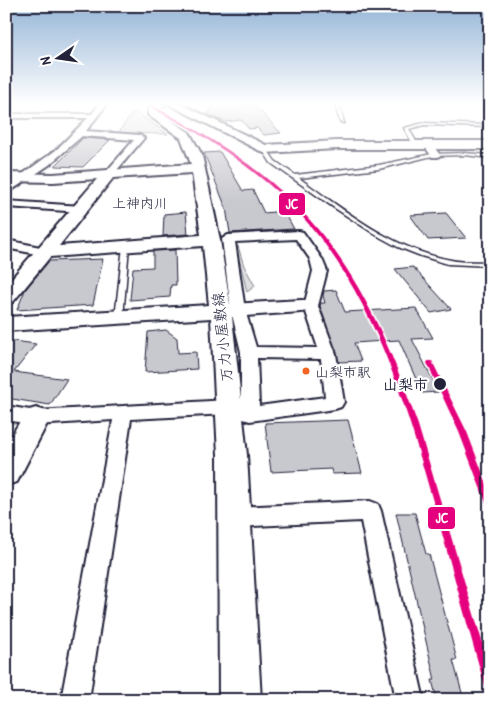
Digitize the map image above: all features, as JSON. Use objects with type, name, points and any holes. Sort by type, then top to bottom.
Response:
[{"type":"main road","name":"万力小屋敷線","points":[[186,137],[197,168],[211,240],[229,311],[228,407],[240,700]]},
{"type":"main road","points":[[241,137],[264,149],[337,145],[426,148],[490,145]]},
{"type":"main road","points":[[6,177],[27,179],[197,168]]},
{"type":"main road","points":[[6,298],[109,174]]},
{"type":"main road","points":[[46,252],[211,240]]},
{"type":"main road","points":[[6,324],[301,306]]},
{"type":"main road","points":[[6,473],[36,418]]},
{"type":"street","points":[[6,191],[27,179],[75,137]]},
{"type":"street","points":[[109,174],[140,138],[127,137]]},
{"type":"street","points":[[6,204],[82,208]]},
{"type":"street","points":[[299,235],[316,259],[320,271],[311,306],[328,354],[335,402],[250,414],[249,352],[229,311],[228,239],[299,235]]},
{"type":"street","points":[[6,244],[46,252]]},
{"type":"street","points":[[249,352],[328,354]]},
{"type":"street","points":[[6,413],[36,418],[228,407]]},
{"type":"street","points":[[75,700],[123,414]]},
{"type":"street","points":[[234,517],[370,511],[410,700]]},
{"type":"lane","points":[[415,137],[426,148]]},
{"type":"lane","points":[[294,177],[379,167],[426,148],[490,157]]},
{"type":"lane","points":[[264,149],[273,162],[294,177],[358,221],[402,246],[449,263],[490,264]]},
{"type":"lane","points":[[119,318],[126,246]]},
{"type":"shaded area","points":[[236,246],[238,246],[244,266],[255,286],[247,292]]},
{"type":"building","points":[[83,138],[110,140],[83,167],[55,166]]},
{"type":"building","points":[[220,152],[243,191],[253,190],[264,213],[284,211],[294,229],[230,233],[226,208],[204,153]]},
{"type":"building","points":[[186,212],[188,234],[163,236],[164,214]]},
{"type":"building","points":[[446,213],[466,238],[428,240],[410,215]]},
{"type":"building","points":[[175,250],[176,285],[171,285],[170,297],[130,300],[133,268],[153,267],[153,251]]},
{"type":"building","points":[[103,259],[93,305],[17,310],[25,290],[49,261]]},
{"type":"building","points":[[413,267],[451,309],[431,313],[395,269]]},
{"type":"building","points":[[336,290],[345,312],[416,308],[433,338],[412,339],[439,392],[422,393],[399,340],[354,343],[361,361],[339,362],[320,306],[321,303],[325,303],[324,291]]},
{"type":"building","points":[[166,330],[177,338],[178,353],[196,352],[197,369],[145,372],[148,332]]},
{"type":"building","points":[[6,340],[36,344],[14,372],[67,379],[50,405],[6,398]]},
{"type":"building","points":[[348,420],[362,473],[332,474],[331,469],[271,472],[265,423]]},
{"type":"building","points":[[396,513],[415,513],[426,554],[429,554],[457,660],[453,660],[464,700],[437,700],[432,680],[435,680]]},
{"type":"transit line","name":"JC","points":[[206,137],[270,183],[304,216],[352,280],[371,314],[387,350],[414,425],[490,687]]},
{"type":"transit line","name":"JC","points":[[430,363],[463,432],[490,503]]},
{"type":"place","name":"山梨市駅","points":[[306,371]]},
{"type":"place","name":"山梨市","points":[[440,384]]},
{"type":"district","name":"上神内川","points":[[140,202]]}]
